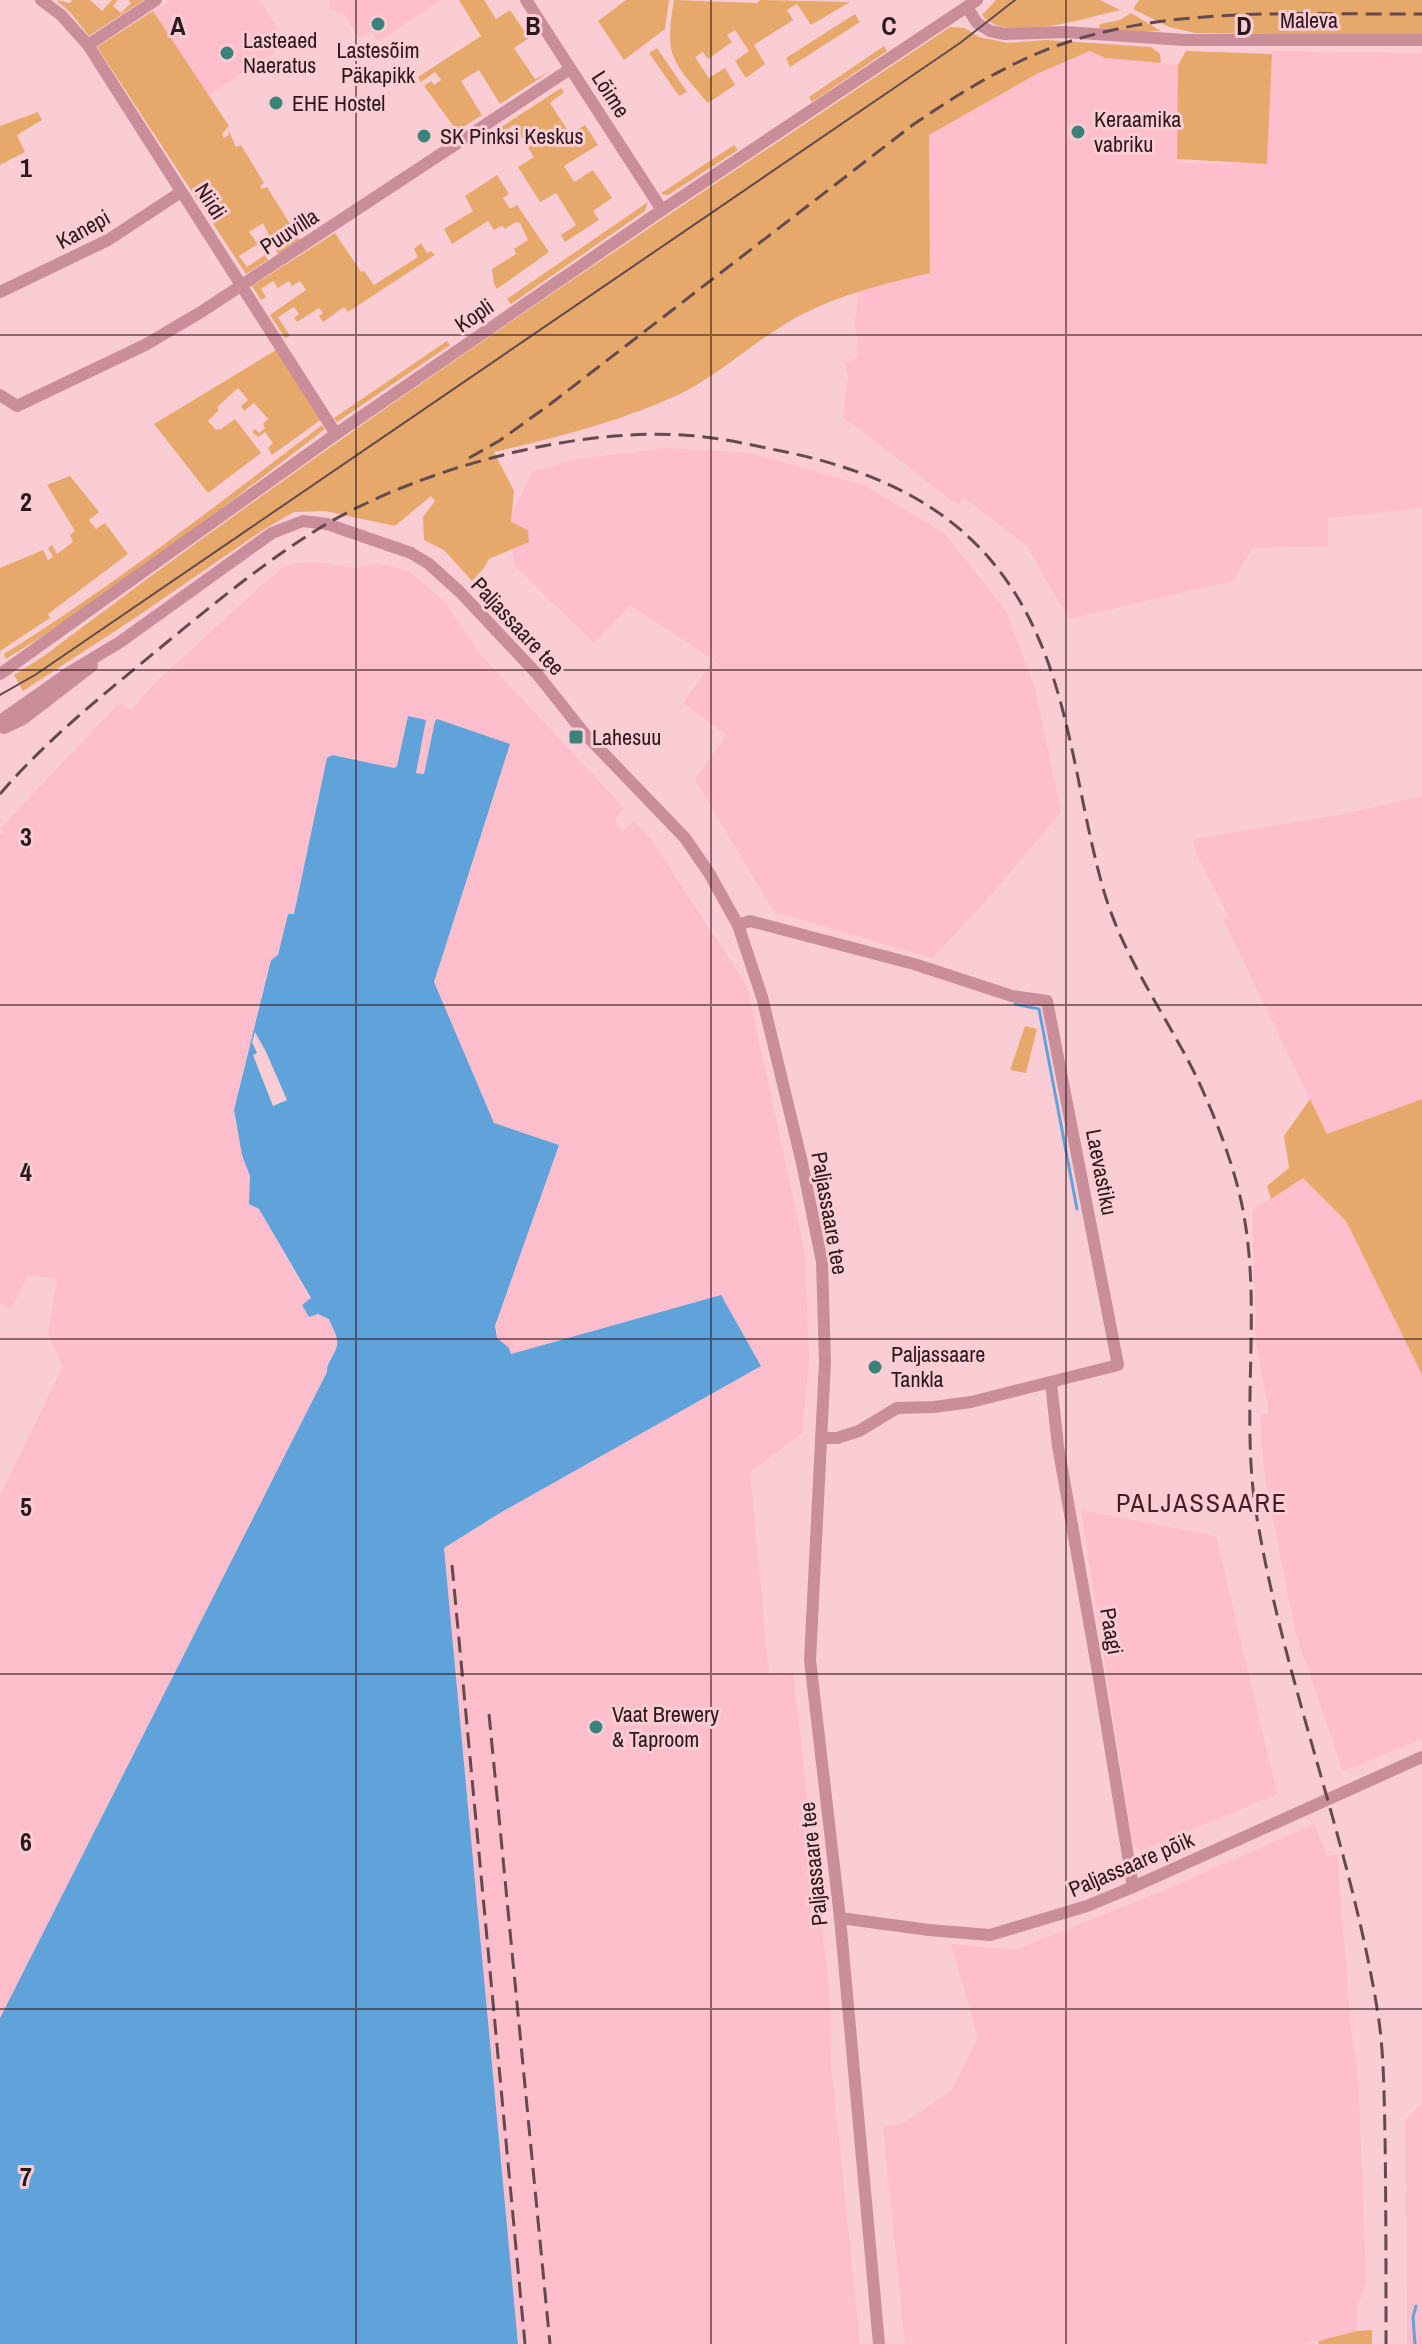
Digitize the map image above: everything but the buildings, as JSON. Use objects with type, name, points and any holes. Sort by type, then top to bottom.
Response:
[{"type":"street","name":"Niidi","points":[[41,0],[61,15],[88,45],[336,434]]},
{"type":"street","points":[[88,45],[156,0]]},
{"type":"street","name":"Lõime","points":[[526,0],[662,210]]},
{"type":"street","name":"Maleva","points":[[971,2],[977,23],[990,31],[1005,34],[1065,32],[1185,40],[1422,40]]},
{"type":"street","name":"Kopli","points":[[0,674],[336,434],[971,2]]},
{"type":"street","name":"Puuvilla","points":[[0,395],[17,406],[145,345],[242,286],[570,69]]},
{"type":"street","name":"Kanepi","points":[[0,292],[108,240],[181,192]]},
{"type":"street","name":"Paljassaare tee","points":[[1,726],[23,719],[120,642],[272,533],[303,521],[327,524],[411,553],[429,564],[460,592],[546,684],[584,733],[685,838],[738,925],[769,1027],[822,1262],[825,1362],[823,1438],[810,1660],[840,1918],[879,2344]]},
{"type":"street","name":"Laevastiku","points":[[738,925],[750,921],[914,964],[1012,996],[1047,1001],[1118,1365],[971,1402],[897,1408],[859,1431],[837,1438],[823,1438]]},
{"type":"street","name":"Paagi","points":[[1051,1383],[1058,1446],[1133,1887]]},
{"type":"street","name":"Paljassaare põik","points":[[840,1918],[990,1935],[1087,1906],[1422,1757]]},
{"type":"shaded area","points":[[56,0],[70,3],[72,0],[90,0],[102,11],[112,0],[118,0],[113,6],[121,13],[131,3],[128,0],[144,0],[89,36]]},
{"type":"shaded area","name":"Lasteaed Naeratus","points":[[170,0],[260,0],[287,44],[208,96],[153,11]]},
{"type":"shaded area","name":"Lastesõim Päkapikk","points":[[330,0],[441,0],[378,42],[373,33],[359,38],[344,14],[329,9]]},
{"type":"shaded area","points":[[459,0],[484,0],[496,19],[510,10],[529,38],[514,48],[535,79],[551,71],[500,104],[479,70],[461,81],[482,115],[457,131],[424,86],[441,80],[435,72],[421,82],[418,77],[481,36]]},
{"type":"shaded area","points":[[626,0],[669,0],[665,29],[624,60],[598,21]]},
{"type":"shaded area","points":[[674,0],[850,2],[811,25],[797,4],[787,10],[793,20],[754,45],[765,64],[746,78],[735,61],[749,51],[735,30],[727,35],[732,42],[708,59],[703,52],[695,57],[709,78],[725,68],[735,85],[708,103],[674,57],[670,34]]},
{"type":"shaded area","points":[[996,0],[1100,0],[1120,10],[1069,23],[1008,28],[993,24],[982,15]]},
{"type":"shaded area","points":[[1139,0],[1422,0],[1422,36],[1195,33],[1169,27],[1133,9]]},
{"type":"shaded area","points":[[153,11],[229,126],[222,134],[224,138],[229,135],[228,129],[236,147],[241,145],[264,183],[260,186],[262,189],[267,187],[300,240],[278,254],[263,223],[249,232],[258,244],[239,256],[247,267],[265,255],[268,260],[246,274],[97,47]]},
{"type":"shaded area","points":[[1131,13],[1161,31],[1099,28],[1100,24],[1120,20]]},
{"type":"shaded area","points":[[855,14],[860,22],[790,67],[786,58]]},
{"type":"shaded area","points":[[950,27],[965,28],[979,37],[1008,43],[1046,40],[1151,47],[1160,54],[1161,63],[1105,58],[1090,51],[1037,74],[929,135],[930,273],[821,305],[773,332],[694,386],[657,404],[588,428],[494,452],[514,491],[511,522],[528,530],[529,542],[489,559],[472,581],[444,550],[424,540],[423,517],[435,501],[431,496],[395,526],[325,511],[294,512],[23,691],[14,675],[266,493],[492,335]]},
{"type":"shaded area","points":[[884,46],[887,51],[812,102],[809,97]]},
{"type":"shaded area","points":[[657,48],[687,92],[679,96],[649,53]]},
{"type":"shaded area","points":[[1091,51],[1105,58],[1178,65],[1177,163],[1267,164],[1272,51],[1422,53],[1422,508],[1328,518],[1328,546],[1252,548],[1233,581],[1069,619],[1026,545],[964,498],[958,505],[843,417],[848,377],[845,363],[858,357],[855,319],[859,290],[930,273],[929,135],[1037,74]]},
{"type":"shaded area","points":[[1186,51],[1272,54],[1267,164],[1177,159],[1178,65]]},
{"type":"shaded area","points":[[561,88],[564,92],[550,103],[570,134],[585,125],[598,145],[564,166],[574,182],[593,170],[612,198],[593,211],[599,220],[565,242],[561,235],[576,225],[556,193],[540,202],[518,167],[534,157],[514,125],[498,135],[495,131]]},
{"type":"shaded area","points":[[38,112],[42,120],[17,135],[25,152],[0,165],[0,126]]},
{"type":"shaded area","points":[[734,145],[738,150],[668,195],[660,194]]},
{"type":"shaded area","points":[[497,175],[509,194],[503,198],[510,209],[517,205],[549,252],[497,289],[492,269],[516,254],[514,249],[528,240],[520,223],[494,230],[488,221],[452,244],[444,229],[473,211],[465,196]]},
{"type":"shaded area","points":[[648,202],[645,211],[511,304],[507,299]]},
{"type":"shaded area","points":[[335,233],[361,272],[364,271],[374,285],[418,257],[414,249],[421,243],[427,253],[431,251],[435,255],[348,312],[344,307],[323,322],[319,316],[323,313],[319,308],[297,322],[294,318],[299,314],[294,307],[278,317],[290,336],[285,338],[270,315],[306,290],[300,281],[292,286],[289,281],[278,288],[273,281],[261,289],[266,297],[261,300],[252,286]]},
{"type":"shaded area","points":[[447,341],[450,345],[337,422],[334,418]]},
{"type":"shaded area","points":[[276,350],[322,419],[272,455],[268,448],[273,443],[265,432],[258,437],[252,432],[255,429],[259,433],[268,419],[254,403],[244,411],[241,406],[248,400],[238,388],[217,407],[219,410],[208,421],[216,430],[235,419],[261,453],[208,493],[154,424]]},
{"type":"shaded area","points":[[322,425],[325,429],[168,548],[6,659],[4,654],[126,572]]},
{"type":"shaded area","points":[[666,448],[750,453],[864,485],[944,533],[1006,611],[1035,689],[1061,812],[984,903],[932,958],[774,912],[695,779],[727,735],[683,703],[714,660],[630,605],[594,643],[515,566],[508,520],[533,471],[576,459]]},
{"type":"shaded area","points":[[70,476],[99,512],[89,520],[96,529],[105,523],[128,554],[48,614],[50,618],[0,651],[0,568],[43,550],[48,560],[53,557],[48,548],[52,545],[57,554],[73,542],[70,535],[75,531],[47,485]]},
{"type":"shaded area","points":[[317,562],[355,568],[378,563],[410,572],[444,601],[479,653],[624,808],[614,821],[623,831],[634,821],[650,838],[747,986],[805,1253],[809,1360],[802,1433],[750,1472],[769,1674],[793,1672],[830,1997],[831,2063],[860,2344],[518,2344],[444,1548],[761,1365],[721,1296],[510,1354],[509,1348],[497,1338],[494,1123],[433,982],[509,744],[435,721],[424,774],[416,773],[426,720],[408,716],[394,768],[333,755],[294,915],[288,914],[278,955],[271,960],[239,1087],[234,1120],[250,1176],[249,1204],[259,1209],[318,1314],[329,1319],[337,1339],[336,1349],[0,2018],[0,1496],[63,1366],[48,1334],[57,1279],[28,1275],[11,1309],[0,1303],[0,834],[4,833],[0,829],[117,705],[122,704],[131,710],[159,679],[280,569],[293,563]]},
{"type":"shaded area","points":[[1422,796],[1422,1099],[1327,1134],[1223,919],[1229,917],[1196,853],[1193,839],[1339,815]]},
{"type":"shaded area","points":[[1025,1026],[1037,1029],[1026,1073],[1010,1070]]},
{"type":"shaded area","points":[[1310,1099],[1327,1134],[1422,1099],[1422,1375],[1346,1221],[1303,1178],[1271,1199],[1267,1186],[1289,1168],[1284,1136]]},
{"type":"shaded area","points":[[1303,1178],[1346,1221],[1422,1375],[1422,1739],[1343,1771],[1296,1634],[1265,1479],[1260,1415],[1269,1413],[1256,1340],[1252,1210]]},
{"type":"shaded area","points":[[1081,1510],[1216,1536],[1277,1794],[1141,1851],[1133,1844]]},
{"type":"shaded area","points":[[1314,1824],[1327,1856],[1337,1854],[1351,2030],[1358,2070],[1366,2281],[1358,2306],[1357,2331],[1305,2344],[905,2344],[883,2127],[905,2122],[952,2090],[978,2038],[951,1944],[1014,1950],[1165,1890]]},
{"type":"shaded area","points":[[1422,2103],[1422,2344],[1407,2344],[1406,2120]]},
{"type":"shaded area","points":[[1372,2330],[1372,2344],[1319,2344],[1318,2341],[1357,2331]]},
{"type":"water","points":[[408,716],[426,720],[416,773],[424,774],[437,719],[510,744],[434,982],[494,1123],[559,1145],[495,1326],[497,1338],[509,1348],[511,1354],[721,1295],[761,1366],[500,1513],[444,1548],[518,2344],[0,2344],[0,2018],[327,1372],[336,1348],[336,1337],[329,1319],[318,1314],[309,1317],[302,1305],[311,1298],[259,1209],[249,1204],[250,1176],[242,1155],[234,1110],[271,960],[278,955],[288,914],[294,914],[327,758],[332,755],[394,768]]},
{"type":"pier","points":[[255,1032],[287,1100],[273,1106],[253,1055],[257,1053],[252,1042]]},
{"type":"waterway","points":[[1015,1004],[1039,1009],[1077,1209]]},
{"type":"waterway","points":[[1415,2344],[1413,2317],[1416,2306]]},
{"type":"tram line","points":[[0,695],[35,675],[960,43],[1015,0]]},
{"type":"railway","points":[[469,458],[549,405],[914,124],[966,90],[1020,61],[1059,45],[1148,23],[1239,15],[1422,14]]},
{"type":"railway","points":[[0,794],[38,753],[101,697],[282,553],[362,505],[450,470],[497,456],[593,438],[639,435],[709,438],[786,452],[845,468],[900,490],[950,521],[994,564],[1019,600],[1053,678],[1065,719],[1092,847],[1111,913],[1202,1090],[1225,1145],[1238,1188],[1250,1270],[1250,1436],[1257,1518],[1284,1642],[1352,1889],[1380,2029],[1385,2134],[1386,2344]]},
{"type":"railway","points":[[452,1565],[525,2344]]},
{"type":"railway","points":[[489,1714],[550,2344]]},
{"type":"place","name":"Lastesõim Päkapikk","points":[[378,24]]},
{"type":"place","name":"Lasteaed Naeratus","points":[[227,53]]},
{"type":"place","name":"EHE Hostel","points":[[276,103]]},
{"type":"place","name":"Keraamika vabriku","points":[[1078,132]]},
{"type":"place","name":"SK Pinksi Keskus","points":[[424,136]]},
{"type":"place","name":"Lahesuu","points":[[576,737]]},
{"type":"place","name":"Paljassaare Tankla","points":[[875,1367]]},
{"type":"place","name":"Vaat Brewery & Taproom","points":[[596,1727]]},
{"type":"district","name":"PALJASSAARE","points":[[1202,1503]]}]
